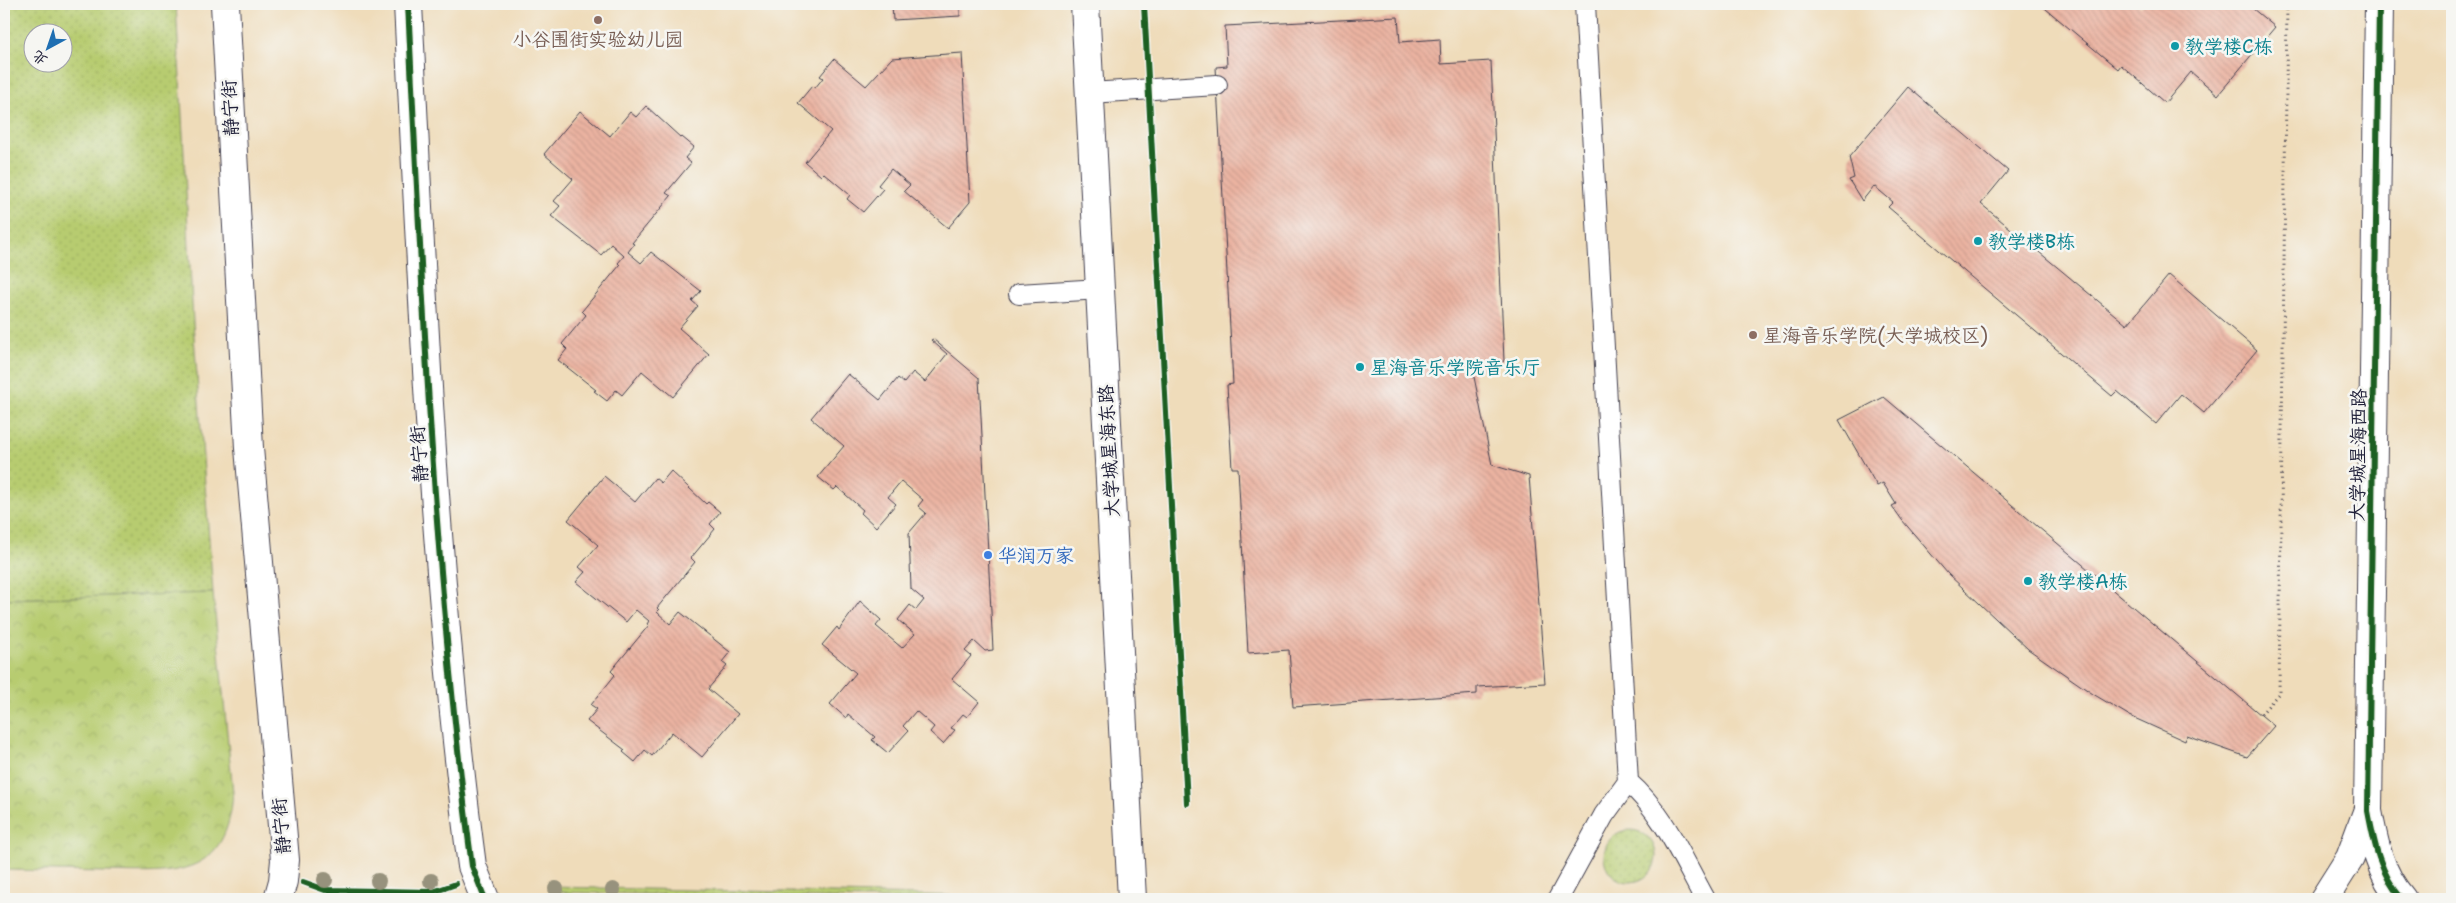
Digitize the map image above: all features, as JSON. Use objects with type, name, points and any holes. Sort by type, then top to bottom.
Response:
[{"type":"street","name":"静宁街","points":[[225,4],[249,448],[285,860],[283,881],[278,899]]},
{"type":"street","name":"静宁街","points":[[408,4],[429,382],[445,615],[471,858],[478,884],[485,899]]},
{"type":"street","name":"大学城星海东路","points":[[1085,4],[1132,899]]},
{"type":"street","name":"大学城星海西路","points":[[2379,4],[2368,811],[2374,843],[2383,870],[2402,899]]},
{"type":"street","name":"大学城星海西路","points":[[2324,899],[2350,858],[2368,811]]},
{"type":"lane","points":[[1558,899],[1604,816],[1628,782],[1585,4]]},
{"type":"lane","points":[[1090,94],[1217,85]]},
{"type":"lane","points":[[1019,294],[1100,289]]},
{"type":"lane","points":[[1628,782],[1644,797],[1662,820],[1705,899]]},
{"type":"path","points":[[2261,714],[2279,693],[2287,4]]},
{"type":"green space","points":[[4,4],[176,4],[193,322],[213,593],[4,599]]},
{"type":"green space","points":[[213,593],[233,792],[229,820],[221,841],[209,856],[194,865],[175,870],[132,873],[4,870],[4,599]]},
{"type":"green space","points":[[1625,830],[1635,830],[1649,837],[1656,851],[1656,861],[1649,875],[1635,882],[1625,882],[1615,878],[1608,871],[1604,861],[1604,851],[1608,841],[1615,834]]},
{"type":"green space","points":[[553,887],[975,896],[975,899],[864,899],[552,892]]},
{"type":"green space","points":[[299,897],[432,899],[298,899]]},
{"type":"building","points":[[892,4],[960,4],[960,16],[893,20]]},
{"type":"building","name":"教学楼C栋","points":[[2040,4],[2137,4],[2141,7],[2143,4],[2247,4],[2275,27],[2218,95],[2191,72],[2165,103],[2121,65],[2118,69]]},
{"type":"building","name":"星海音乐学院音乐厅","points":[[1398,17],[1400,42],[1440,39],[1441,64],[1491,61],[1504,361],[1473,372],[1492,465],[1529,476],[1545,683],[1477,687],[1477,694],[1293,707],[1289,650],[1248,653],[1238,468],[1232,468],[1227,385],[1233,384],[1216,67],[1227,66],[1225,26]]},
{"type":"building","points":[[962,53],[970,202],[948,228],[904,191],[910,185],[891,169],[878,185],[883,189],[863,212],[847,199],[850,195],[824,173],[821,176],[805,162],[831,131],[798,103],[812,86],[815,88],[823,78],[820,76],[834,59],[866,86],[892,58]]},
{"type":"building","name":"教学楼B栋","points":[[1908,87],[2008,171],[1981,204],[2127,325],[2169,275],[2257,350],[2204,413],[2181,394],[2156,424],[2117,391],[2112,396],[1888,207],[1893,202],[1874,186],[1862,201],[1849,180],[1854,178],[1849,157]]},
{"type":"building","points":[[646,106],[681,138],[694,147],[685,158],[691,163],[666,193],[671,196],[632,243],[634,244],[628,252],[641,263],[651,252],[701,291],[692,301],[698,306],[679,328],[709,354],[673,397],[642,371],[622,395],[616,390],[607,401],[558,360],[567,349],[562,344],[586,315],[582,311],[620,265],[618,263],[624,256],[611,244],[601,255],[551,216],[560,206],[554,201],[573,179],[544,154],[580,111],[610,136],[630,112],[636,117]]},
{"type":"building","points":[[933,339],[979,378],[993,650],[985,651],[974,641],[965,651],[971,656],[952,679],[979,702],[967,717],[963,714],[951,728],[955,730],[943,744],[930,732],[934,727],[916,711],[903,726],[908,731],[888,753],[872,740],[875,737],[848,714],[846,718],[830,704],[856,673],[822,645],[837,627],[839,630],[860,601],[881,620],[876,626],[902,648],[915,634],[898,620],[910,605],[916,610],[924,600],[911,589],[909,533],[926,513],[918,506],[923,500],[901,481],[888,497],[896,504],[876,527],[861,513],[863,510],[837,487],[834,490],[818,477],[844,446],[811,418],[848,374],[880,400],[898,378],[904,383],[913,372],[925,382],[947,354],[931,340]]},
{"type":"building","name":"教学楼A栋","points":[[1884,397],[2274,726],[2247,757],[2187,736],[2185,741],[2130,716],[2093,694],[2028,649],[1948,574],[1892,506],[1896,504],[1883,483],[1877,486],[1839,420]]},
{"type":"building","points":[[671,471],[706,504],[708,502],[720,512],[710,524],[715,529],[691,558],[695,562],[657,608],[659,610],[657,612],[670,624],[680,612],[730,652],[722,662],[727,666],[708,689],[738,714],[702,757],[672,732],[652,756],[645,750],[635,762],[623,752],[625,750],[587,721],[597,709],[591,705],[615,675],[611,671],[649,625],[647,624],[649,621],[636,610],[626,622],[576,582],[585,572],[579,567],[598,545],[568,520],[604,476],[635,502],[655,478],[661,483]]},
{"type":"cycle path","points":[[408,4],[424,328],[448,651],[472,866],[485,899]]},
{"type":"cycle path","points":[[1144,4],[1187,803]]},
{"type":"cycle path","points":[[2379,4],[2368,811],[2383,869],[2402,899]]},
{"type":"cycle path","points":[[303,882],[325,890],[433,892],[456,884]]},
{"type":"place","name":"小谷围街实验幼儿园","points":[[598,20]]},
{"type":"place","name":"教学楼C栋","points":[[2175,46]]},
{"type":"place","name":"教学楼B栋","points":[[1978,241]]},
{"type":"place","name":"星海音乐学院(大学城校区)","points":[[1753,335]]},
{"type":"place","name":"星海音乐学院音乐厅","points":[[1360,367]]},
{"type":"place","name":"华润万家","points":[[988,555]]},
{"type":"place","name":"教学楼A栋","points":[[2028,581]]}]
